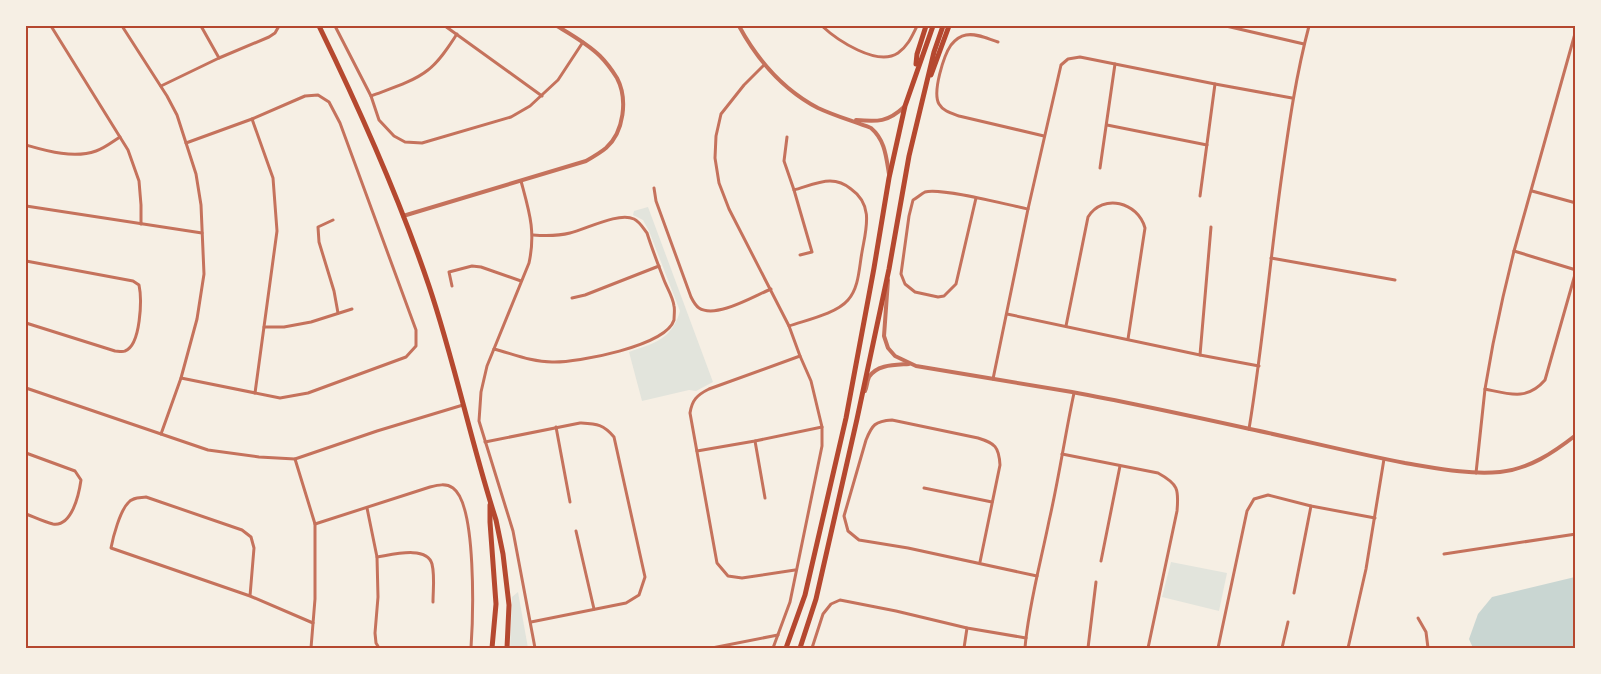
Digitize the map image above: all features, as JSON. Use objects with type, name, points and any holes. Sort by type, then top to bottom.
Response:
[{"type":"main road","points":[[319,26],[354,99],[403,216],[429,286],[496,520],[509,605],[507,648]]},
{"type":"main road","points":[[916,72],[917,54],[926,26]]},
{"type":"main road","points":[[786,648],[805,595],[840,443],[889,178],[905,106],[933,26]]},
{"type":"main road","points":[[800,648],[816,599],[861,404],[889,269],[909,156],[934,52],[943,26]]},
{"type":"main road","points":[[925,90],[950,26]]},
{"type":"main road","points":[[490,500],[496,604],[492,648]]},
{"type":"street","points":[[51,26],[128,150],[139,181],[141,224]]},
{"type":"street","points":[[122,26],[177,115],[196,174],[201,205],[204,274],[197,319],[181,378],[161,434]]},
{"type":"street","points":[[201,26],[219,58]]},
{"type":"street","points":[[161,86],[269,37],[279,26]]},
{"type":"street","points":[[335,26],[371,96],[379,120],[394,136],[405,142],[422,143],[511,117],[530,106],[558,80],[583,42]]},
{"type":"street","points":[[445,26],[542,96]]},
{"type":"street","points":[[403,216],[586,161],[607,147],[616,136],[621,124],[622,105],[618,80],[598,54],[557,26]]},
{"type":"street","points":[[739,26],[750,47],[781,83],[819,108],[871,128],[877,134],[883,143],[889,178]]},
{"type":"street","points":[[822,26],[850,46],[882,57],[898,53],[911,38],[917,26]]},
{"type":"street","points":[[1226,26],[1240,27],[1304,44]]},
{"type":"street","points":[[1249,429],[1259,366],[1292,98],[1309,26]]},
{"type":"street","points":[[1476,473],[1485,389],[1493,344],[1514,251],[1575,30]]},
{"type":"street","points":[[371,96],[427,71],[444,53],[457,34]]},
{"type":"street","points":[[998,42],[968,34],[955,40],[949,47],[937,86],[936,96],[939,105],[945,111],[959,116],[1044,136]]},
{"type":"street","points":[[993,379],[1061,65],[1068,59],[1080,57],[1292,98]]},
{"type":"street","points":[[1100,168],[1115,64]]},
{"type":"street","points":[[764,65],[721,114],[716,136],[715,158],[719,183],[729,209],[789,326],[811,381],[822,427],[822,446],[790,602],[773,648]]},
{"type":"street","points":[[1200,196],[1215,84]]},
{"type":"street","points":[[181,378],[280,398],[308,393],[406,357],[416,346],[416,330],[340,123],[329,102],[318,95],[305,96],[252,119],[186,142]]},
{"type":"street","points":[[850,120],[880,122],[896,115],[905,106]]},
{"type":"street","points":[[252,119],[273,178],[277,231],[255,393]]},
{"type":"street","points":[[1107,125],[1207,145]]},
{"type":"street","points":[[788,136],[784,161],[812,252],[800,255]]},
{"type":"street","points":[[26,145],[48,151],[82,154],[95,151],[120,137]]},
{"type":"street","points":[[521,181],[533,235],[528,263],[487,366],[479,405],[479,421],[513,531],[535,648]]},
{"type":"street","points":[[789,326],[841,307],[854,292],[867,220],[865,205],[861,198],[847,186],[828,181],[794,190]]},
{"type":"street","points":[[654,188],[656,201],[691,297],[700,309],[713,312],[734,306],[771,289]]},
{"type":"street","points":[[976,198],[956,284],[944,296],[938,297],[915,292],[905,284],[901,274],[913,200],[925,192],[938,191],[976,198],[1028,210]]},
{"type":"street","points":[[1532,191],[1575,203]]},
{"type":"street","points":[[1065,326],[1088,217],[1096,207],[1105,204],[1120,204],[1134,210],[1141,217],[1144,228],[1128,339]]},
{"type":"street","points":[[26,206],[202,233]]},
{"type":"street","points":[[494,349],[535,361],[551,363],[584,360],[652,339],[664,332],[674,320],[674,306],[647,233],[634,219],[620,217],[572,233],[547,237],[533,235]]},
{"type":"street","points":[[333,220],[318,227],[319,242],[334,291],[338,313]]},
{"type":"street","points":[[1200,355],[1211,227]]},
{"type":"street","points":[[1485,389],[1510,394],[1526,394],[1537,389],[1545,380],[1575,271],[1514,251]]},
{"type":"street","points":[[1271,258],[1395,280]]},
{"type":"street","points":[[26,261],[133,281],[139,285],[141,294],[140,321],[132,346],[124,351],[115,351],[26,323]]},
{"type":"street","points":[[572,298],[659,266]]},
{"type":"street","points":[[452,285],[449,272],[472,267],[489,269],[521,281]]},
{"type":"street","points":[[889,269],[884,336],[888,348],[895,356],[910,364],[967,376],[1074,393],[1444,470],[1476,473],[1501,472],[1534,464],[1575,435]]},
{"type":"street","points":[[264,327],[284,327],[311,322],[352,309]]},
{"type":"street","points":[[1007,314],[1259,366]]},
{"type":"street","points":[[796,569],[742,578],[728,576],[717,563],[690,413],[691,404],[698,394],[800,356]]},
{"type":"street","points":[[861,404],[869,378],[874,372],[887,366],[910,364]]},
{"type":"street","points":[[26,388],[208,450],[295,459],[464,404]]},
{"type":"street","points":[[1025,648],[1037,576],[1074,393]]},
{"type":"street","points":[[980,562],[1000,465],[999,452],[991,442],[892,420],[880,421],[871,428],[866,440],[844,516],[848,531],[859,540],[980,562],[1037,576]]},
{"type":"street","points":[[485,442],[580,423],[594,423],[606,427],[614,437],[645,577],[639,595],[626,603],[531,622]]},
{"type":"street","points":[[556,427],[570,501]]},
{"type":"street","points":[[696,451],[822,427]]},
{"type":"street","points":[[755,441],[765,498]]},
{"type":"street","points":[[26,453],[75,471],[81,480],[70,516],[63,523],[54,524],[26,514]]},
{"type":"street","points":[[1062,453],[1158,473],[1172,481],[1179,492],[1148,648]]},
{"type":"street","points":[[295,459],[315,524],[315,598],[311,648]]},
{"type":"street","points":[[1348,648],[1366,569],[1384,459]]},
{"type":"street","points":[[1101,561],[1120,466]]},
{"type":"street","points":[[315,524],[440,485],[454,489],[463,503],[469,534],[472,568],[471,648]]},
{"type":"street","points":[[924,488],[992,502]]},
{"type":"street","points":[[1218,648],[1247,511],[1254,499],[1268,495],[1375,518]]},
{"type":"street","points":[[250,596],[254,548],[251,537],[242,530],[146,497],[135,498],[128,502],[113,533],[111,548],[250,596],[313,623]]},
{"type":"street","points":[[1294,592],[1311,506]]},
{"type":"street","points":[[367,508],[377,557],[378,597],[375,633],[379,648]]},
{"type":"street","points":[[576,531],[594,609]]},
{"type":"street","points":[[1444,554],[1575,534]]},
{"type":"street","points":[[377,557],[417,552],[424,554],[433,566],[432,602]]},
{"type":"street","points":[[1088,648],[1096,582]]},
{"type":"street","points":[[812,648],[823,614],[831,604],[840,600],[896,610],[967,628],[1026,638]]},
{"type":"street","points":[[1418,618],[1426,632],[1428,648]]},
{"type":"street","points":[[1282,648],[1288,621]]},
{"type":"street","points":[[964,648],[967,628]]},
{"type":"street","points":[[712,648],[778,635]]},
{"type":"shaded area","points":[[648,207],[713,382],[696,391],[689,390],[642,401],[629,352],[661,339],[672,328],[680,311],[649,231],[643,220],[633,215],[634,211]]},
{"type":"shaded area","points":[[1171,562],[1227,573],[1219,611],[1162,597]]},
{"type":"shaded area","points":[[1575,577],[1575,648],[1473,648],[1469,639],[1478,614],[1492,597]]},
{"type":"shaded area","points":[[518,592],[528,648],[510,648],[512,597]]}]
